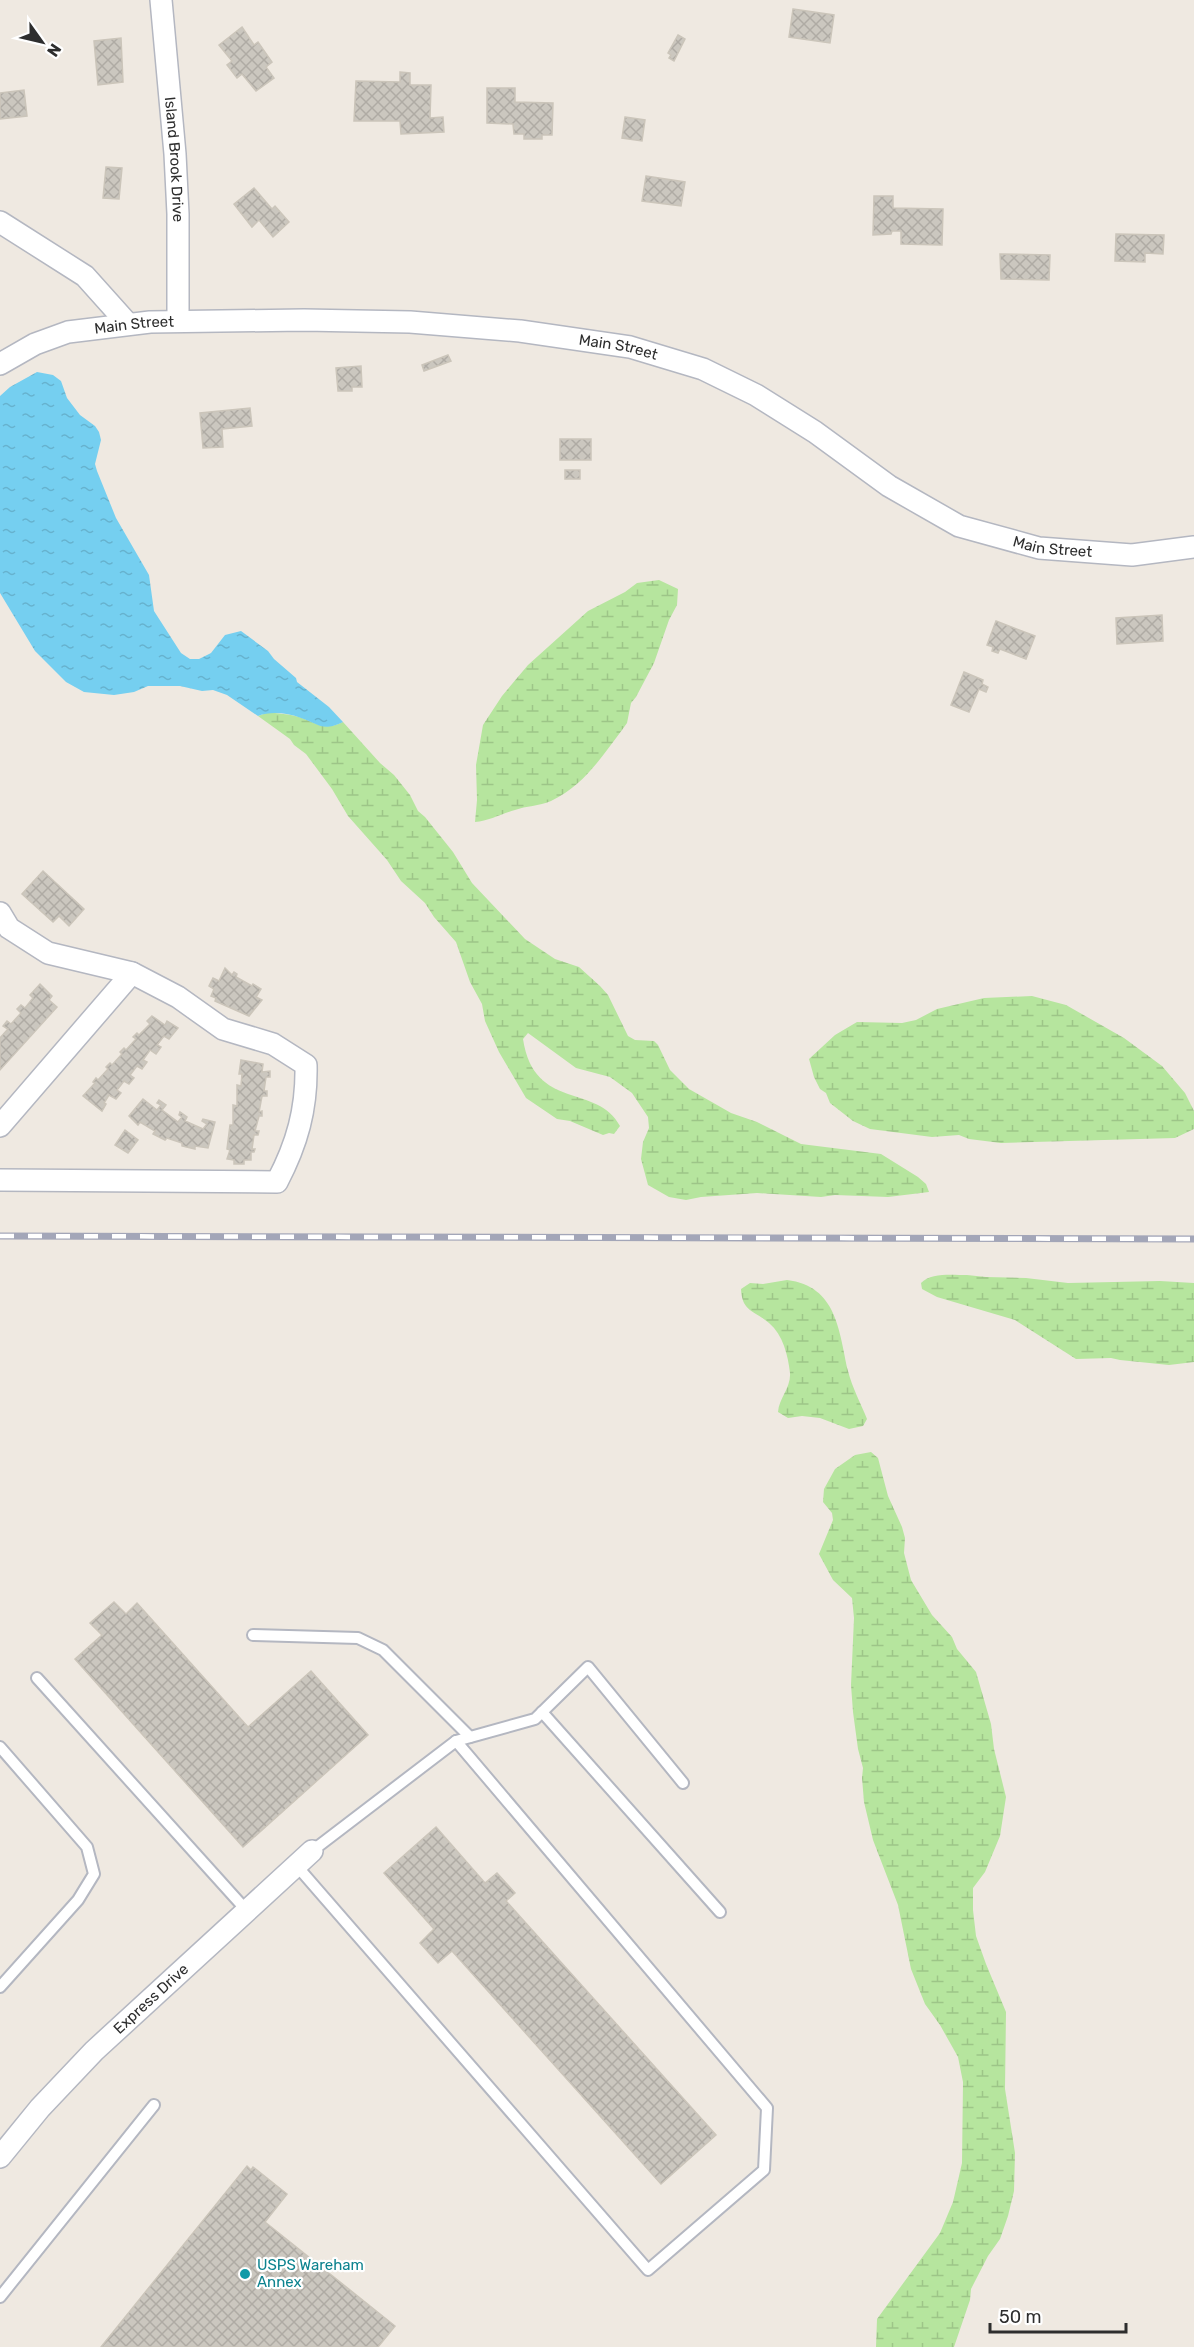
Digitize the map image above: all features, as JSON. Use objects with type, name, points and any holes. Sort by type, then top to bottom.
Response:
[{"type":"street","name":"Island Brook Drive","points":[[160,0],[175,154],[178,214],[178,321]]},
{"type":"street","points":[[0,222],[84,276],[128,324]]},
{"type":"street","name":"Main Street","points":[[0,364],[35,344],[68,332],[128,324],[178,321],[410,322],[520,331],[630,347],[703,369],[756,395],[815,432],[889,486],[959,526],[1039,548],[1132,555],[1194,547]]},
{"type":"street","points":[[0,913],[9,928],[48,953],[132,973],[178,997],[223,1029],[273,1044],[306,1065],[306,1091],[293,1151],[277,1182],[0,1180]]},
{"type":"street","points":[[0,1126],[132,973]]},
{"type":"street","name":"Express Drive","points":[[0,2157],[66,2079],[312,1851]]},
{"type":"lane","points":[[253,1635],[358,1638],[383,1650],[470,1737]]},
{"type":"lane","points":[[312,1851],[456,1742],[535,1719],[588,1667],[682,1783]]},
{"type":"lane","points":[[37,1678],[247,1911]]},
{"type":"lane","points":[[542,1712],[720,1912]]},
{"type":"lane","points":[[296,1866],[648,2270],[764,2169],[767,2108],[456,1742]]},
{"type":"lane","points":[[0,1747],[87,1847],[94,1874],[78,1900],[0,1987]]},
{"type":"lane","points":[[0,2297],[154,2105]]},
{"type":"green space","points":[[659,580],[678,589],[677,605],[669,620],[654,663],[631,703],[627,723],[607,751],[573,788],[551,801],[475,822],[476,765],[483,725],[502,696],[528,665],[588,611],[625,592],[637,583]]},
{"type":"green space","points":[[269,712],[290,715],[326,726],[343,722],[394,775],[410,795],[418,811],[453,852],[472,883],[525,939],[555,959],[579,967],[600,986],[608,995],[628,1036],[635,1040],[654,1041],[670,1070],[689,1089],[731,1113],[757,1122],[801,1144],[881,1154],[918,1177],[926,1184],[929,1192],[888,1197],[835,1195],[821,1197],[757,1193],[686,1200],[669,1197],[648,1185],[641,1159],[643,1142],[649,1128],[648,1117],[632,1093],[610,1077],[576,1068],[528,1033],[523,1039],[529,1062],[540,1077],[567,1094],[597,1105],[610,1113],[620,1126],[614,1134],[603,1135],[570,1121],[557,1119],[526,1098],[499,1052],[485,1021],[482,1004],[470,982],[456,942],[425,903],[401,881],[387,860],[348,816],[332,789],[306,754],[290,739],[258,716]]},
{"type":"green space","points":[[1032,996],[1066,1005],[1124,1038],[1162,1066],[1185,1093],[1194,1111],[1194,1129],[1175,1138],[1001,1143],[969,1139],[959,1135],[932,1137],[870,1129],[853,1121],[830,1103],[826,1093],[820,1089],[814,1077],[809,1059],[835,1035],[857,1022],[902,1023],[916,1020],[937,1009],[984,998]]},
{"type":"green space","points":[[967,1275],[1068,1283],[1160,1281],[1194,1283],[1194,1362],[1169,1365],[1111,1358],[1076,1359],[1015,1320],[937,1297],[922,1289],[921,1283],[931,1277]]},
{"type":"green space","points":[[787,1280],[804,1284],[816,1291],[833,1313],[850,1377],[867,1419],[863,1426],[849,1429],[820,1418],[802,1416],[788,1418],[778,1412],[790,1378],[786,1352],[774,1328],[746,1306],[741,1289],[750,1283],[763,1284]]},
{"type":"green space","points":[[871,1452],[878,1458],[888,1496],[902,1527],[905,1538],[904,1553],[911,1580],[932,1615],[952,1637],[957,1649],[976,1672],[991,1724],[994,1749],[1006,1797],[1000,1836],[985,1872],[973,1888],[973,1910],[976,1936],[1006,2012],[1005,2089],[1015,2153],[1014,2191],[1000,2239],[988,2256],[971,2289],[970,2300],[954,2347],[876,2347],[877,2319],[940,2233],[953,2202],[962,2163],[963,2082],[958,2057],[925,2004],[911,1969],[898,1905],[873,1840],[864,1802],[863,1768],[853,1712],[851,1685],[854,1618],[852,1598],[833,1580],[819,1554],[833,1520],[832,1513],[823,1502],[824,1489],[835,1469],[855,1455]]},
{"type":"water","points":[[37,372],[53,375],[61,381],[67,398],[80,415],[95,426],[99,432],[101,440],[95,464],[97,471],[116,518],[149,575],[154,611],[181,653],[190,659],[199,659],[211,653],[225,635],[241,631],[268,651],[296,678],[297,682],[329,707],[343,722],[325,727],[285,714],[274,713],[258,716],[227,695],[213,690],[202,691],[180,686],[148,686],[134,692],[114,695],[84,692],[66,682],[35,651],[0,593],[0,396],[10,387]]},
{"type":"building","points":[[793,9],[834,15],[830,43],[789,37]]},
{"type":"building","points":[[242,27],[254,45],[258,42],[272,62],[266,67],[274,78],[256,91],[242,74],[237,78],[227,65],[232,61],[219,45]]},
{"type":"building","points":[[678,35],[685,39],[674,61],[669,58],[671,55],[668,53]]},
{"type":"building","points":[[121,38],[123,82],[98,85],[94,41]]},
{"type":"building","points":[[400,72],[410,73],[410,85],[431,85],[430,118],[443,117],[444,132],[401,134],[400,121],[354,121],[356,81],[400,82]]},
{"type":"building","points":[[487,88],[515,88],[515,102],[553,103],[552,135],[542,135],[542,139],[524,139],[524,134],[514,134],[513,124],[487,123]]},
{"type":"building","points":[[24,90],[27,116],[0,119],[0,93]]},
{"type":"building","points":[[625,117],[645,120],[642,141],[622,138]]},
{"type":"building","points":[[106,167],[122,168],[119,199],[103,198]]},
{"type":"building","points":[[646,176],[685,182],[681,206],[642,201]]},
{"type":"building","points":[[254,188],[272,209],[275,206],[289,222],[273,237],[259,220],[252,227],[234,204]]},
{"type":"building","points":[[874,196],[893,196],[893,208],[943,209],[942,245],[901,244],[901,231],[873,235]]},
{"type":"building","points":[[1116,234],[1164,235],[1163,254],[1145,253],[1145,262],[1115,261]]},
{"type":"building","points":[[1000,254],[1050,255],[1049,280],[1001,279]]},
{"type":"building","points":[[448,355],[451,361],[424,371],[422,365]]},
{"type":"building","points":[[361,366],[362,387],[352,387],[352,391],[338,391],[336,368]]},
{"type":"building","points":[[250,408],[252,426],[222,429],[223,447],[203,448],[200,413]]},
{"type":"building","points":[[560,439],[591,439],[591,460],[560,460]]},
{"type":"building","points":[[565,470],[580,470],[580,479],[565,479]]},
{"type":"building","points":[[1162,615],[1163,641],[1117,644],[1116,618]]},
{"type":"building","points":[[996,621],[1035,636],[1026,659],[1000,649],[998,653],[992,651],[993,647],[987,645]]},
{"type":"building","points":[[964,672],[983,680],[982,684],[988,687],[986,692],[979,689],[969,712],[951,705]]},
{"type":"building","points":[[43,871],[84,909],[69,926],[59,916],[53,922],[22,894]]},
{"type":"building","points":[[225,968],[232,975],[234,972],[237,974],[236,977],[261,989],[256,997],[262,1000],[249,1016],[215,1001],[216,998],[211,996],[214,989],[209,986],[213,978],[219,981]]},
{"type":"building","points":[[40,984],[52,996],[49,1000],[57,1007],[0,1070],[0,1038],[8,1029],[3,1026],[7,1021],[11,1024],[21,1013],[17,1009],[21,1005],[25,1008],[33,998],[30,995]]},
{"type":"building","points":[[152,1016],[165,1025],[167,1021],[178,1028],[169,1039],[164,1036],[157,1045],[161,1047],[156,1054],[150,1050],[143,1060],[147,1062],[142,1069],[137,1066],[130,1075],[134,1078],[129,1084],[124,1081],[117,1090],[121,1093],[116,1099],[109,1095],[102,1111],[83,1096],[95,1083],[93,1082],[96,1078],[98,1080],[108,1069],[106,1067],[110,1063],[112,1065],[122,1054],[120,1052],[124,1048],[126,1050],[136,1039],[133,1037],[137,1033],[139,1035],[150,1024],[147,1021]]},
{"type":"building","points":[[241,1060],[263,1064],[262,1072],[270,1071],[270,1077],[266,1077],[264,1091],[267,1091],[267,1096],[262,1096],[259,1112],[262,1111],[262,1116],[259,1116],[255,1131],[259,1131],[258,1135],[254,1135],[252,1149],[255,1149],[251,1152],[251,1160],[244,1160],[244,1164],[234,1164],[234,1160],[227,1159],[230,1150],[227,1149],[230,1125],[233,1125],[233,1105],[237,1106],[237,1085],[241,1086],[242,1074],[239,1074]]},
{"type":"building","points":[[143,1099],[157,1110],[161,1105],[157,1103],[159,1100],[166,1105],[162,1110],[178,1122],[182,1117],[179,1115],[180,1112],[187,1117],[185,1121],[203,1129],[207,1124],[202,1121],[203,1119],[215,1122],[208,1148],[195,1146],[195,1149],[182,1146],[182,1143],[167,1138],[165,1140],[153,1134],[155,1131],[140,1122],[138,1125],[129,1116]]},
{"type":"building","points":[[125,1130],[138,1140],[128,1153],[115,1145]]},
{"type":"building","points":[[114,1602],[126,1614],[137,1603],[248,1727],[311,1671],[368,1735],[243,1847],[75,1659],[102,1635],[90,1623]]},
{"type":"building","points":[[436,1827],[485,1883],[497,1873],[515,1893],[506,1901],[716,2135],[661,2184],[452,1951],[438,1963],[420,1943],[434,1929],[384,1873]]},
{"type":"building","name":"USPS Wareham Annex","points":[[247,2166],[251,2170],[253,2167],[287,2194],[265,2222],[395,2326],[378,2347],[101,2347]]},
{"type":"railway","points":[[0,1236],[1194,1239]]},
{"type":"place","name":"USPS Wareham Annex","points":[[245,2274]]}]
